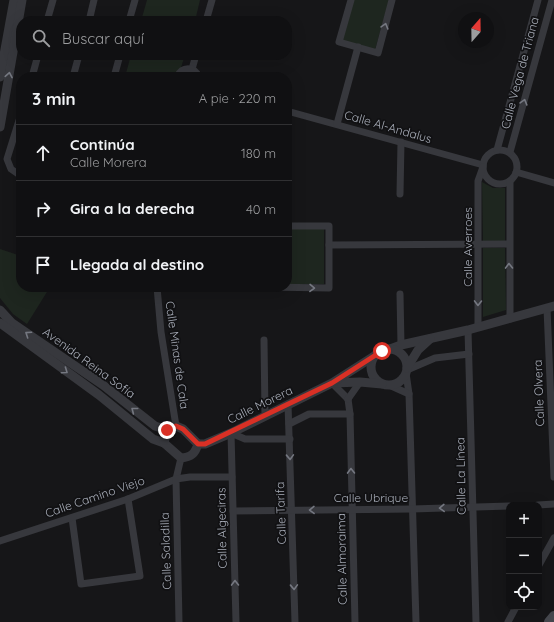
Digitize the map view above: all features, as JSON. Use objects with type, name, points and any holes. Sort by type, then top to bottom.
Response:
[{"type":"main road","points":[[549,622],[554,616]]},
{"type":"street","points":[[0,77],[14,0]]},
{"type":"street","points":[[19,16],[22,0]]},
{"type":"street","points":[[48,16],[53,0]]},
{"type":"street","points":[[89,16],[94,0]]},
{"type":"street","points":[[130,16],[135,0]]},
{"type":"street","points":[[207,16],[212,0]]},
{"type":"street","points":[[351,0],[339,42],[378,53],[392,0]]},
{"type":"street","name":"Calle Vega de Triana","points":[[497,150],[538,0]]},
{"type":"street","name":"Calle Vega de Triana","points":[[510,152],[552,0]]},
{"type":"street","points":[[0,127],[16,35]]},
{"type":"street","points":[[337,124],[358,47]]},
{"type":"street","points":[[33,72],[37,60]]},
{"type":"street","points":[[74,72],[78,60]]},
{"type":"street","points":[[115,72],[119,60]]},
{"type":"street","points":[[192,69],[195,60]]},
{"type":"street","points":[[180,72],[192,69]]},
{"type":"street","name":"Calle Al-Andalus","points":[[292,112],[483,166]]},
{"type":"street","points":[[16,130],[7,159],[11,169],[16,172]]},
{"type":"street","points":[[400,194],[401,142]]},
{"type":"street","points":[[510,181],[500,184],[491,181],[484,174],[483,166],[487,155],[497,150],[510,152],[516,161],[516,172],[510,181],[510,319]]},
{"type":"street","name":"Calle Averroes","points":[[478,327],[478,182],[483,166]]},
{"type":"street","points":[[516,172],[554,183]]},
{"type":"street","points":[[292,226],[329,226],[329,288],[292,287]]},
{"type":"street","points":[[329,245],[509,244]]},
{"type":"street","name":"Calle Minas de Cala","points":[[158,292],[161,332],[176,426]]},
{"type":"street","points":[[400,294],[402,345]]},
{"type":"street","points":[[409,394],[375,378],[371,369],[373,360],[379,353],[402,345],[468,330],[551,307]]},
{"type":"street","name":"Calle Olvera","points":[[551,307],[554,477]]},
{"type":"street","name":"Avenida Reina Sofía","points":[[0,310],[12,323],[103,385],[155,426],[167,430]]},
{"type":"street","name":"Avenida Reina Sofía","points":[[0,323],[100,395],[153,439],[164,443]]},
{"type":"street","name":"Calle La Línea","points":[[468,330],[476,622]]},
{"type":"street","points":[[388,385],[398,383],[414,355],[430,339]]},
{"type":"street","points":[[264,340],[265,415]]},
{"type":"street","points":[[390,350],[402,356],[406,371],[409,394],[416,622]]},
{"type":"street","name":"Calle Morera","points":[[198,444],[205,444],[231,433],[332,383],[379,353]]},
{"type":"street","points":[[406,371],[435,358],[469,354]]},
{"type":"street","points":[[332,383],[348,399],[360,382]]},
{"type":"street","name":"Calle Morera","points":[[332,383],[360,382],[388,385]]},
{"type":"street","name":"Calle Almoraima","points":[[348,399],[350,414],[355,622]]},
{"type":"street","name":"Calle Tarifa","points":[[288,404],[295,622]]},
{"type":"street","points":[[289,424],[309,414],[350,414]]},
{"type":"street","points":[[176,426],[183,429],[198,444],[194,454],[190,457],[181,458],[164,443],[167,430],[176,426]]},
{"type":"street","points":[[231,433],[245,439],[290,439]]},
{"type":"street","name":"Calle Algeciras","points":[[231,433],[236,622]]},
{"type":"street","points":[[176,479],[181,458]]},
{"type":"street","name":"Calle Camino Viejo","points":[[0,541],[128,499],[176,479],[190,477],[232,477]]},
{"type":"street","name":"Calle Saladilla","points":[[176,479],[179,622]]},
{"type":"street","points":[[72,518],[81,584],[140,576],[128,499]]},
{"type":"street","points":[[542,505],[554,504]]},
{"type":"street","name":"Calle Ubrique","points":[[233,511],[412,509],[506,506]]},
{"type":"street","points":[[542,560],[554,538]]},
{"type":"street","points":[[508,622],[514,610]]},
{"type":"shaded area","points":[[147,0],[200,0],[196,16],[142,16]]},
{"type":"shaded area","points":[[353,0],[389,0],[375,50],[342,41]]},
{"type":"shaded area","points":[[130,60],[183,60],[180,72],[126,72]]},
{"type":"shaded area","points":[[482,182],[493,188],[505,188],[505,241],[483,241]]},
{"type":"shaded area","points":[[292,229],[324,229],[324,284],[292,284]]},
{"type":"shaded area","points":[[483,248],[505,248],[506,310],[483,317]]},
{"type":"shaded area","points":[[0,249],[16,254],[16,292],[47,292],[27,324],[13,314],[0,298]]},
{"type":"route","points":[[167,430],[176,426],[192,436],[198,444],[205,444],[231,433],[332,383],[382,351]]}]
